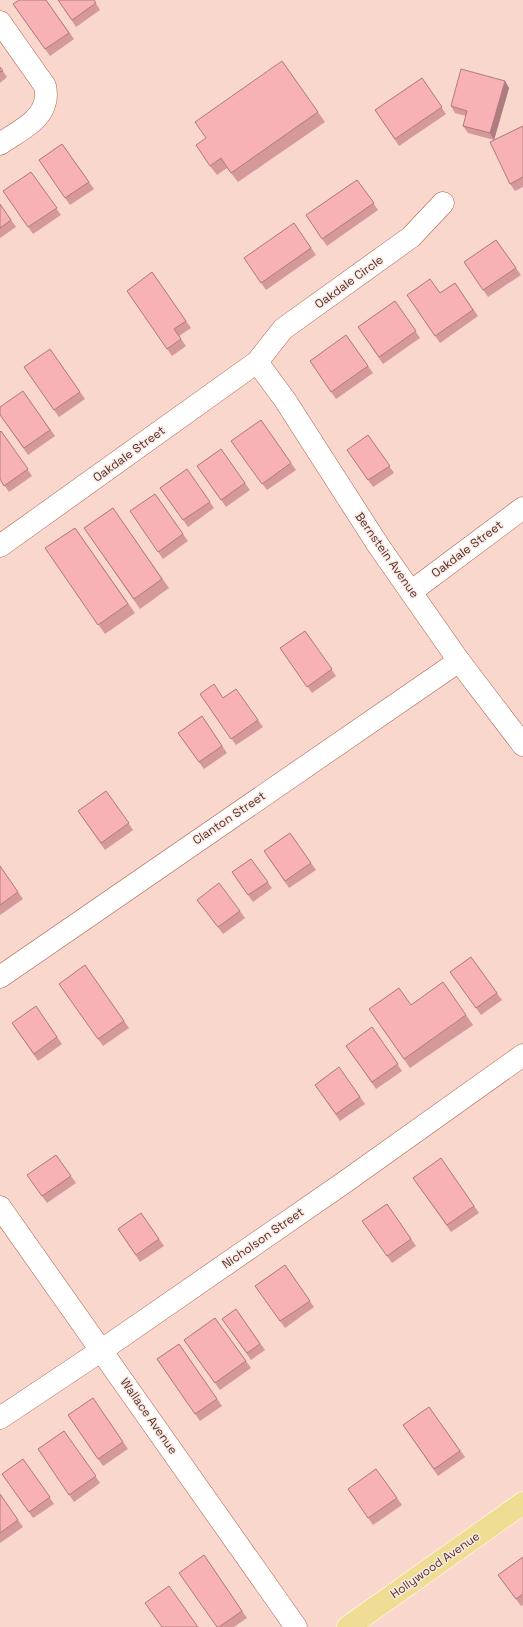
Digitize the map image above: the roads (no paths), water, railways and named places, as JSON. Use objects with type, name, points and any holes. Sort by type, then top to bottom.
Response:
[{"type":"main road","name":"Hollywood Avenue","points":[[348,1627],[523,1504]]},
{"type":"street","points":[[0,22],[45,86],[46,95],[46,102],[41,113],[31,123],[0,144]]},
{"type":"street","name":"Oakdale Circle","points":[[257,362],[283,329],[411,237],[443,203]]},
{"type":"street","name":"Oakdale Street","points":[[0,546],[257,362]]},
{"type":"street","name":"Bernstein Avenue","points":[[257,362],[285,400],[378,545],[412,591],[459,661],[523,745]]},
{"type":"street","name":"Oakdale Street","points":[[412,591],[523,508]]},
{"type":"street","name":"Clanton Street","points":[[0,976],[459,661]]},
{"type":"street","name":"Nicholson Street","points":[[0,1418],[102,1350],[349,1179],[523,1055]]},
{"type":"street","name":"Wallace Avenue","points":[[0,1207],[296,1627]]}]
